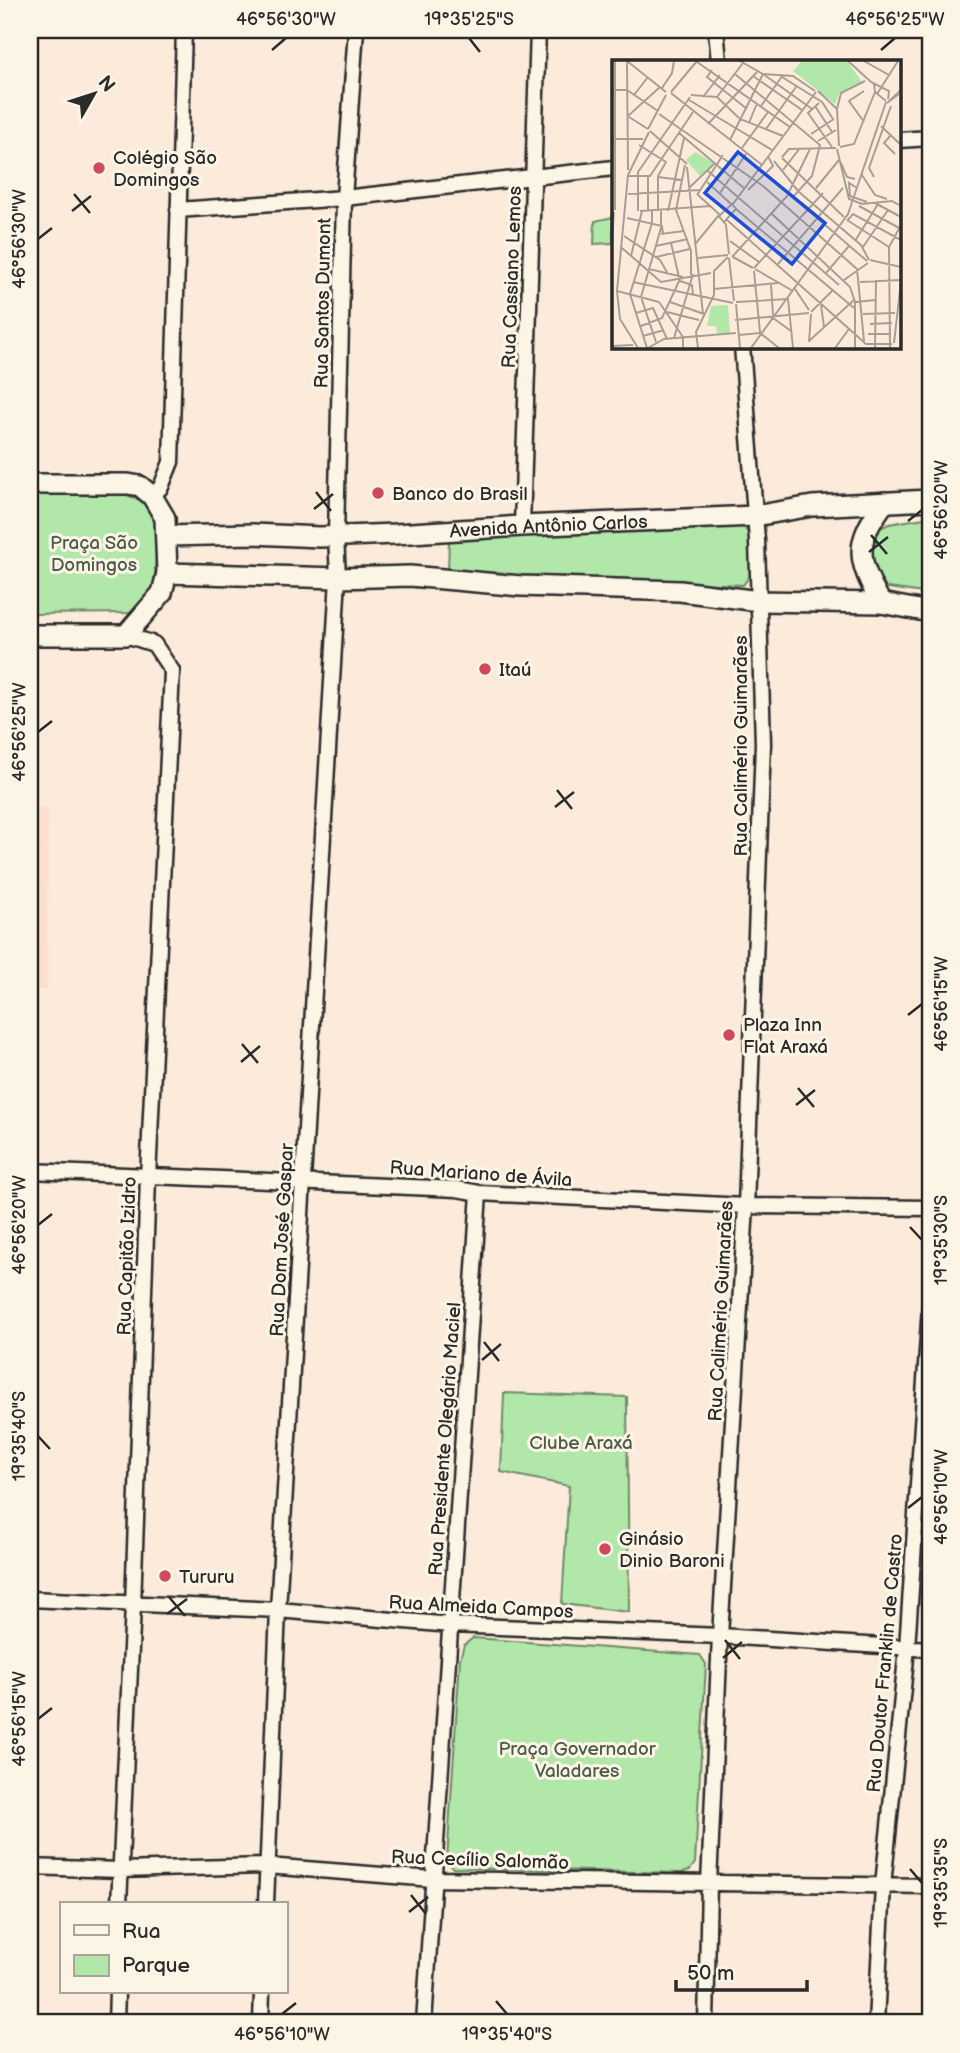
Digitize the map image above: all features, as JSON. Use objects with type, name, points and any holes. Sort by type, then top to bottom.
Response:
[{"type":"main road","points":[[30,484],[140,486],[152,496],[165,518],[167,573],[162,593],[126,635],[30,635]]},
{"type":"main road","name":"Avenida Antônio Carlos","points":[[166,536],[336,536],[754,516],[812,506],[930,500]]},
{"type":"main road","points":[[881,603],[866,574],[862,541],[871,520],[885,502]]},
{"type":"main road","points":[[167,573],[338,578],[410,576],[521,586],[680,591],[759,601],[881,603],[930,612]]},
{"type":"street","points":[[152,496],[162,487],[172,462],[184,30]]},
{"type":"street","name":"Rua Santos Dumont","points":[[338,578],[336,536],[344,198],[356,30]]},
{"type":"street","name":"Rua Cassiano Lemos","points":[[522,526],[538,30]]},
{"type":"street","points":[[716,30],[719,60]]},
{"type":"street","points":[[900,140],[930,138]]},
{"type":"street","points":[[178,210],[344,198],[612,168]]},
{"type":"street","name":"Rua Calimério Guimarães","points":[[706,2023],[720,1636],[746,1206],[763,744],[757,540],[741,348]]},
{"type":"street","name":"Rua Dom José Gaspar","points":[[266,1902],[278,1610],[338,578]]},
{"type":"street","name":"Rua Capitão Izidro","points":[[120,1902],[148,1178],[173,671],[154,644],[126,635]]},
{"type":"street","name":"Rua Mariano de Ávila","points":[[30,1171],[457,1189],[480,1193],[746,1206],[930,1208]]},
{"type":"street","name":"Rua Presidente Olegário Maciel","points":[[424,2023],[480,1193]]},
{"type":"street","name":"Rua Doutor Franklin de Castro","points":[[876,2023],[883,1885],[907,1648],[930,1307]]},
{"type":"street","name":"Rua Almeida Campos","points":[[30,1599],[278,1610],[451,1625],[720,1636],[930,1649]]},
{"type":"street","name":"Rua Cecílio Salomão","points":[[30,1867],[120,1870],[267,1866],[433,1878],[930,1886]]},
{"type":"street","points":[[116,2023],[117,1994]]},
{"type":"street","points":[[261,2023],[262,1994]]},
{"type":"shaded area","points":[[30,807],[48,808],[47,990],[30,989]]},
{"type":"green space","points":[[612,217],[612,243],[594,244],[595,221]]},
{"type":"green space","name":"Praça São Domingos","points":[[30,491],[124,494],[140,500],[154,510],[158,523],[154,590],[146,602],[130,613],[30,614]]},
{"type":"green space","points":[[930,517],[930,594],[882,587],[872,577],[871,540],[876,530],[889,524]]},
{"type":"green space","points":[[739,520],[750,537],[755,557],[753,570],[743,585],[448,572],[449,538]]},
{"type":"green space","name":"Clube Araxá","points":[[504,1393],[627,1397],[629,1612],[562,1604],[569,1486],[501,1472]]},
{"type":"green space","name":"Praça Governador Valadares","points":[[473,1638],[700,1655],[706,1664],[695,1863],[690,1870],[681,1873],[453,1868],[447,1861],[460,1659],[464,1645]]},
{"type":"place","name":"Colégio São Domingos","points":[[99,168]]},
{"type":"place","name":"Banco do Brasil","points":[[378,493]]},
{"type":"place","name":"Itaú","points":[[485,669]]},
{"type":"place","name":"Plaza Inn Flat Araxá","points":[[729,1035]]},
{"type":"place","name":"Ginásio Dinio Baroni","points":[[605,1549]]},
{"type":"place","name":"Tururu","points":[[165,1576]]}]
